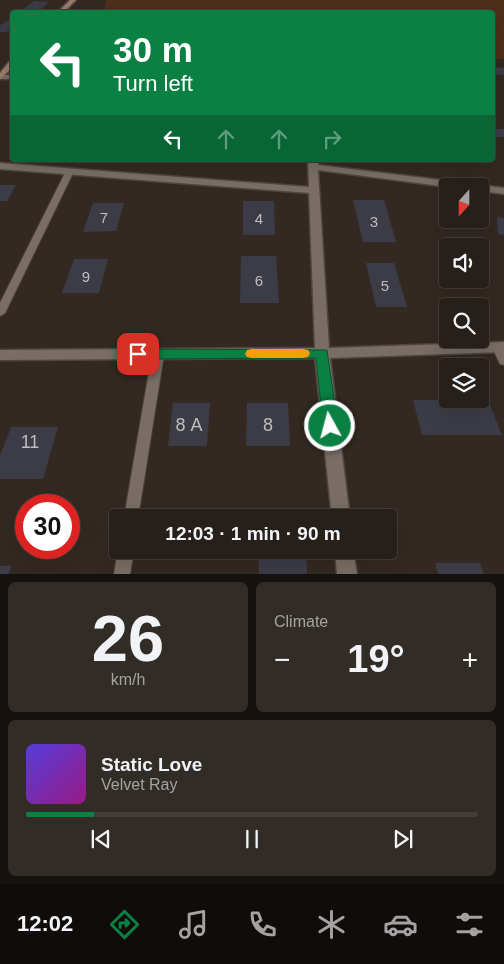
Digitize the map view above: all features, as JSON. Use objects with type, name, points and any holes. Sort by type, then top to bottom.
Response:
[{"type":"main road","points":[[63,10],[73,0]]},
{"type":"main road","points":[[0,77],[7,66]]},
{"type":"street","points":[[340,509],[322,353],[314,163],[439,182]]},
{"type":"street","points":[[0,166],[315,190]]},
{"type":"street","points":[[489,189],[504,191]]},
{"type":"street","points":[[0,354],[322,353],[501,347]]},
{"type":"street","points":[[345,559],[347,574]]},
{"type":"lane","points":[[0,313],[70,171]]},
{"type":"lane","points":[[501,347],[504,361]]},
{"type":"lane","points":[[132,509],[158,354]]},
{"type":"lane","points":[[122,574],[124,559]]},
{"type":"shaded area","points":[[106,0],[504,0],[504,59],[495,59],[495,10],[104,10]]},
{"type":"building","points":[[34,1],[49,2],[40,10],[24,9]]},
{"type":"building","points":[[10,20],[10,30],[0,32],[0,25]]},
{"type":"building","points":[[495,67],[504,68],[504,75],[495,74]]},
{"type":"building","points":[[495,129],[504,129],[504,137],[495,137]]},
{"type":"building","points":[[0,185],[16,185],[7,201],[0,201]]},
{"type":"building","points":[[353,200],[384,200],[396,242],[363,242]]},
{"type":"building","points":[[243,201],[274,201],[275,235],[243,235]]},
{"type":"building","points":[[93,203],[124,203],[116,231],[83,232]]},
{"type":"building","points":[[497,217],[504,218],[504,235],[498,234]]},
{"type":"building","points":[[241,256],[276,256],[279,303],[240,303]]},
{"type":"building","points":[[74,259],[108,259],[99,293],[62,293]]},
{"type":"building","points":[[366,263],[394,263],[407,307],[376,307]]},
{"type":"building","points":[[413,400],[439,400],[439,408],[489,408],[489,402],[502,435],[422,435]]},
{"type":"building","points":[[173,403],[210,403],[207,446],[168,446]]},
{"type":"building","points":[[247,403],[288,403],[290,446],[246,446]]},
{"type":"building","points":[[11,427],[58,427],[43,479],[0,479],[0,456]]},
{"type":"building","points":[[258,559],[306,559],[307,574],[259,574]]},
{"type":"building","points":[[435,563],[480,563],[484,574],[438,574]]},
{"type":"building","points":[[0,566],[11,566],[9,574],[0,574]]},
{"type":"slow traffic","points":[[252,354],[303,353]]},
{"type":"route","points":[[138,354],[322,353],[330,426]]}]
